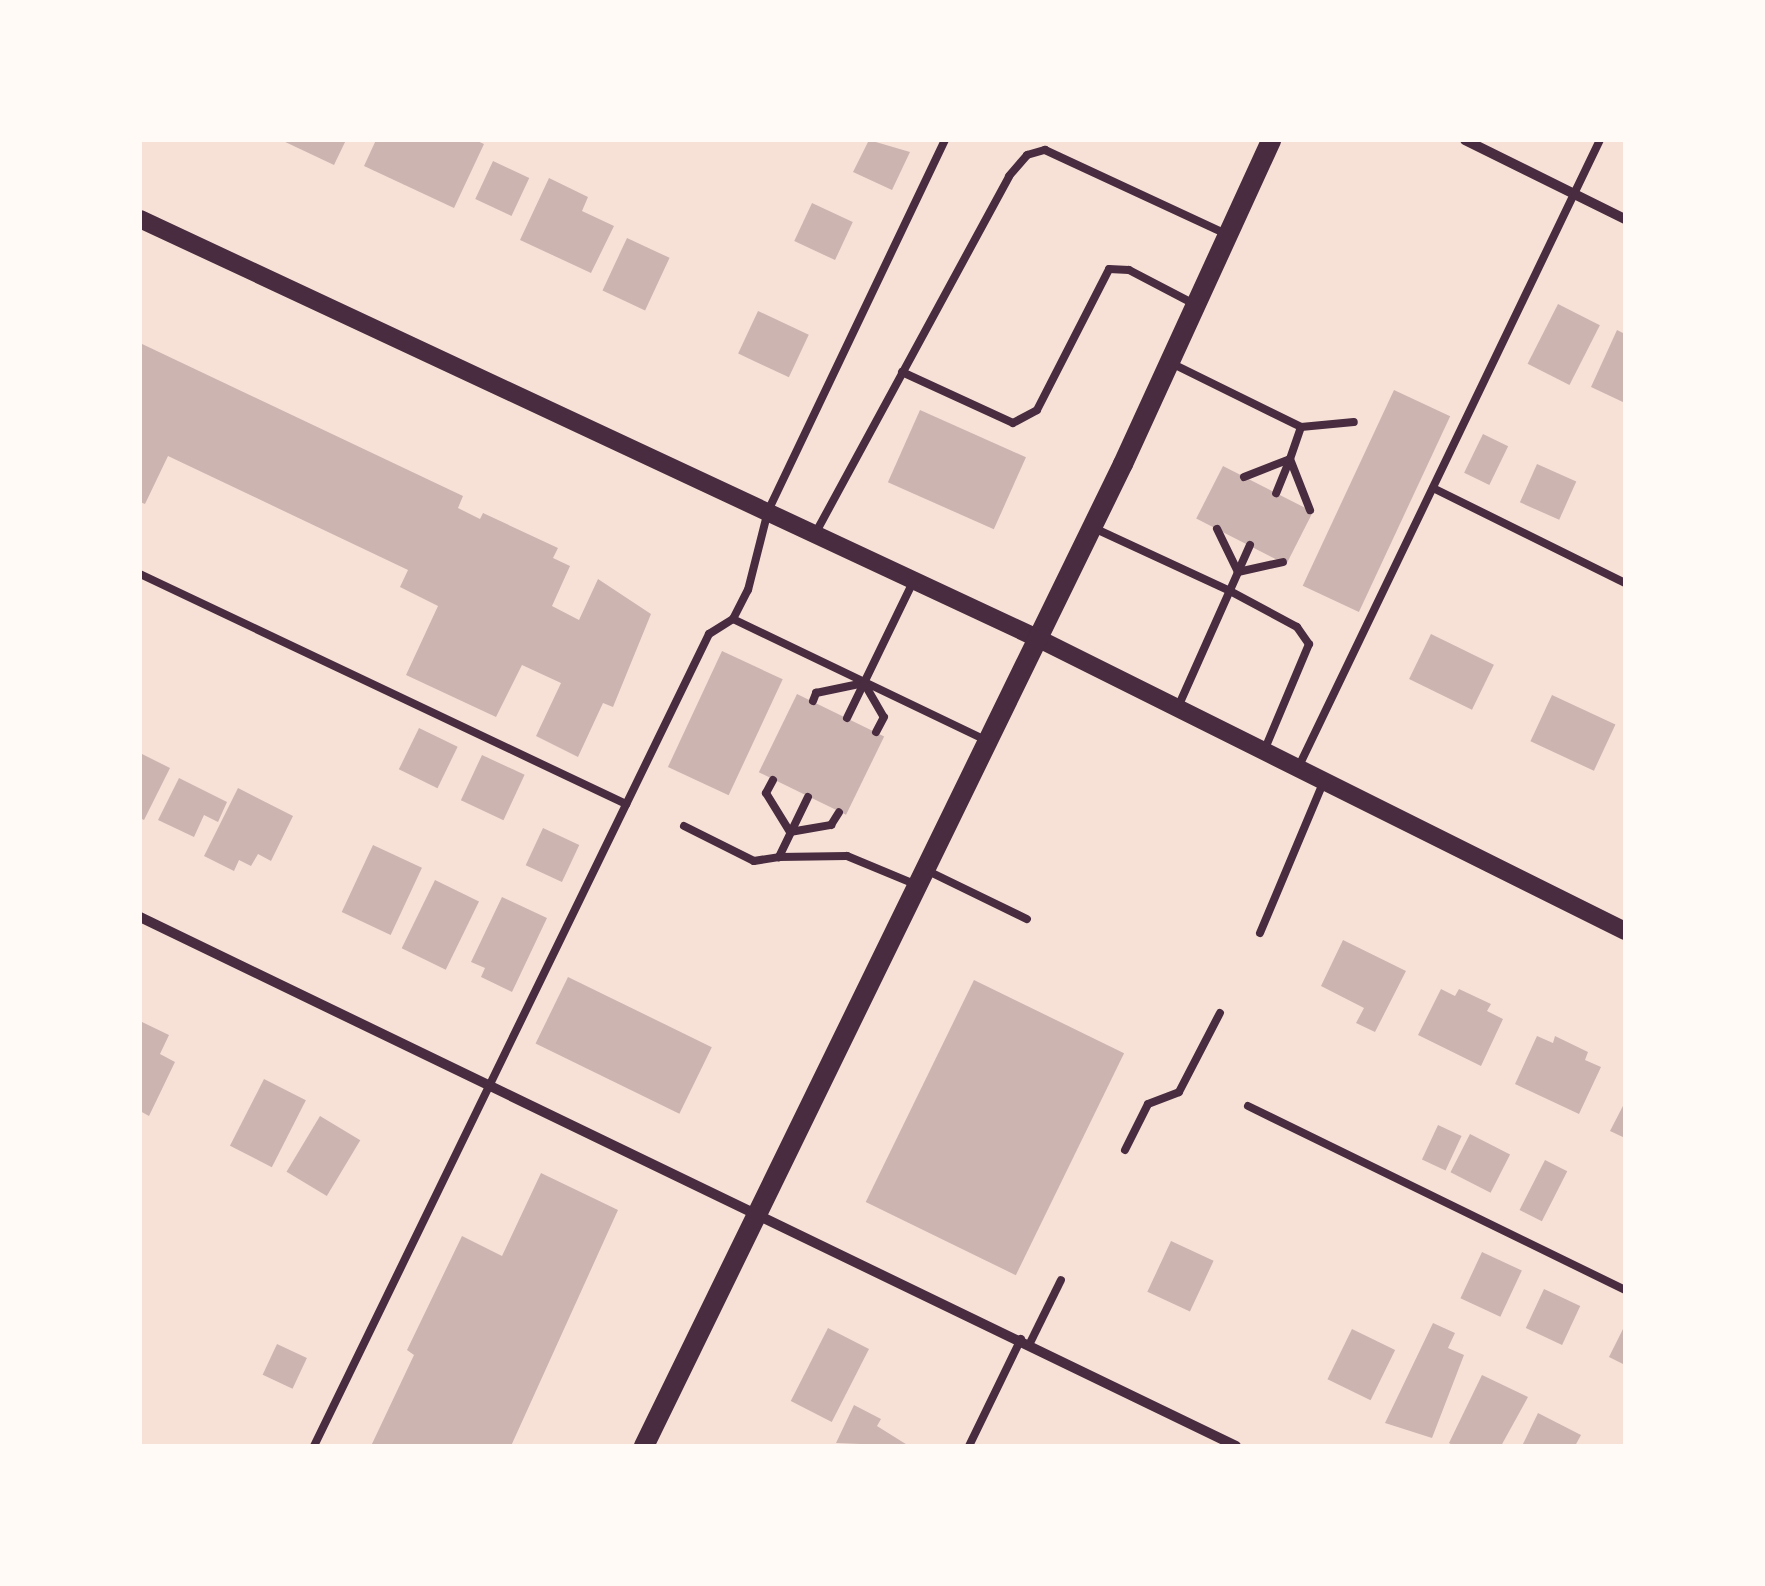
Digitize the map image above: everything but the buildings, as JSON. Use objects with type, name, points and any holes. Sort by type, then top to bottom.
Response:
[{"type":"main road","points":[[644,1446],[1092,527],[1271,140]]},
{"type":"street","points":[[1465,140],[1625,218]]},
{"type":"street","points":[[140,219],[1036,638],[1625,930]]},
{"type":"street","points":[[140,917],[759,1211],[1236,1446]]},
{"type":"lane","points":[[314,1446],[709,634],[734,619],[757,570],[768,511],[945,140]]},
{"type":"lane","points":[[1298,768],[1600,140]]},
{"type":"lane","points":[[815,534],[1009,176],[1027,155],[1045,150],[1228,235]]},
{"type":"lane","points":[[902,372],[1013,423],[1037,410],[1109,268],[1129,270],[1196,305]]},
{"type":"lane","points":[[1169,362],[1301,426],[1354,422]]},
{"type":"lane","points":[[1276,493],[1301,426]]},
{"type":"lane","points":[[1244,477],[1290,460]]},
{"type":"lane","points":[[1290,460],[1310,510]]},
{"type":"lane","points":[[1432,488],[1625,583]]},
{"type":"lane","points":[[1092,527],[1230,591],[1296,627],[1310,644],[1264,750]]},
{"type":"lane","points":[[1217,529],[1238,572]]},
{"type":"lane","points":[[1178,708],[1250,546]]},
{"type":"lane","points":[[1238,572],[1283,562]]},
{"type":"lane","points":[[140,574],[626,804]]},
{"type":"lane","points":[[847,718],[914,580]]},
{"type":"lane","points":[[734,619],[987,740]]},
{"type":"lane","points":[[813,702],[816,693],[864,683]]},
{"type":"lane","points":[[864,683],[884,716],[876,732]]},
{"type":"lane","points":[[774,780],[766,793],[790,832]]},
{"type":"lane","points":[[1260,933],[1324,781]]},
{"type":"lane","points":[[779,857],[808,797]]},
{"type":"lane","points":[[790,832],[831,825],[839,812]]},
{"type":"lane","points":[[684,826],[754,861],[848,856],[921,877],[1027,919]]},
{"type":"lane","points":[[1125,1150],[1148,1104],[1179,1092],[1220,1013]]},
{"type":"lane","points":[[1248,1106],[1625,1290]]},
{"type":"lane","points":[[969,1446],[1061,1280]]}]
